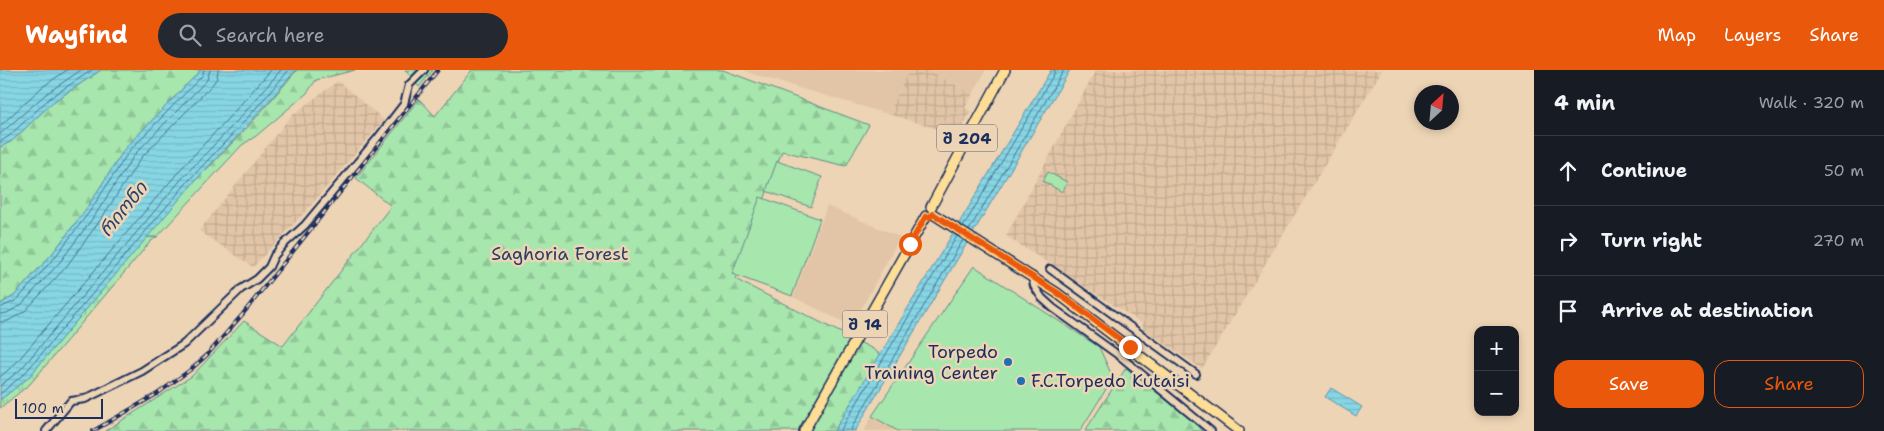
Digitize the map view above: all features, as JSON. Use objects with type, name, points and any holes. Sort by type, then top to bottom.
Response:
[{"type":"main road","name":"შ 204","points":[[930,213],[1005,70]]},
{"type":"main road","points":[[930,213],[1058,293],[1239,431]]},
{"type":"main road","name":"შ 14","points":[[804,431],[930,213]]},
{"type":"street","points":[[46,431],[71,401],[85,399],[134,375],[184,344],[242,289],[257,279],[269,267],[274,256],[283,245],[310,220],[377,140],[404,104],[409,86],[424,70]]},
{"type":"street","points":[[1050,269],[1196,374]]},
{"type":"street","points":[[1032,276],[1034,286],[1042,298],[1053,308],[1121,357],[1211,431]]},
{"type":"shaded area","points":[[744,70],[909,70],[888,114]]},
{"type":"shaded area","points":[[909,70],[927,70],[973,94],[965,108],[971,111],[958,135],[888,114]]},
{"type":"shaded area","points":[[927,70],[986,70],[973,94]]},
{"type":"shaded area","points":[[1096,70],[1382,70],[1202,369],[1142,328],[1143,324],[1006,236]]},
{"type":"shaded area","points":[[338,81],[384,120],[306,211],[253,267],[199,231],[291,116]]},
{"type":"shaded area","points":[[827,206],[900,237],[852,326],[793,297]]},
{"type":"shaded area","points":[[872,416],[898,431],[864,431]]},
{"type":"green space","points":[[101,70],[201,70],[126,147],[86,209],[52,254],[14,296],[0,304],[0,147],[12,141],[53,102]]},
{"type":"green space","points":[[297,70],[355,70],[316,80],[307,93],[256,136],[242,145],[157,237],[146,237],[194,182],[247,128]]},
{"type":"green space","points":[[405,70],[433,70],[419,87]]},
{"type":"green space","name":"Saghoria Forest","points":[[472,70],[723,70],[869,125],[846,166],[782,151],[735,279],[873,349],[881,355],[834,431],[105,431],[192,376],[244,321],[283,346],[391,206],[356,178],[419,99],[435,116]]},
{"type":"green space","points":[[777,161],[822,177],[811,207],[766,191]]},
{"type":"green space","points":[[1048,172],[1067,182],[1062,192],[1043,181]]},
{"type":"green space","points":[[760,197],[820,219],[792,296],[732,274]]},
{"type":"green space","points":[[146,237],[157,237],[151,241],[30,384],[0,408],[0,400],[29,377]]},
{"type":"green space","name":"Torpedo Training Center","points":[[974,266],[1099,347],[1113,378],[1080,431],[898,431],[872,416]]},
{"type":"green space","points":[[1126,368],[1193,421],[1202,431],[1085,431]]},
{"type":"water","points":[[0,70],[101,70],[53,102],[12,141],[0,147]]},
{"type":"water","name":"რიონი","points":[[201,70],[296,70],[194,182],[29,377],[0,400],[0,304],[14,296],[52,254],[86,209],[126,147]]},
{"type":"water","points":[[1051,70],[1070,70],[855,431],[834,431]]},
{"type":"water","points":[[1331,388],[1362,407],[1356,416],[1325,397]]},
{"type":"railway","points":[[93,431],[157,394],[207,355],[242,315],[438,70]]},
{"type":"place","name":"Torpedo Training Center","points":[[1008,362]]},
{"type":"place","name":"F.C.Torpedo Kutaisi","points":[[1021,381]]},
{"type":"route","points":[[910,244],[926,216],[930,217],[933,214],[1058,293],[1130,347]]}]
